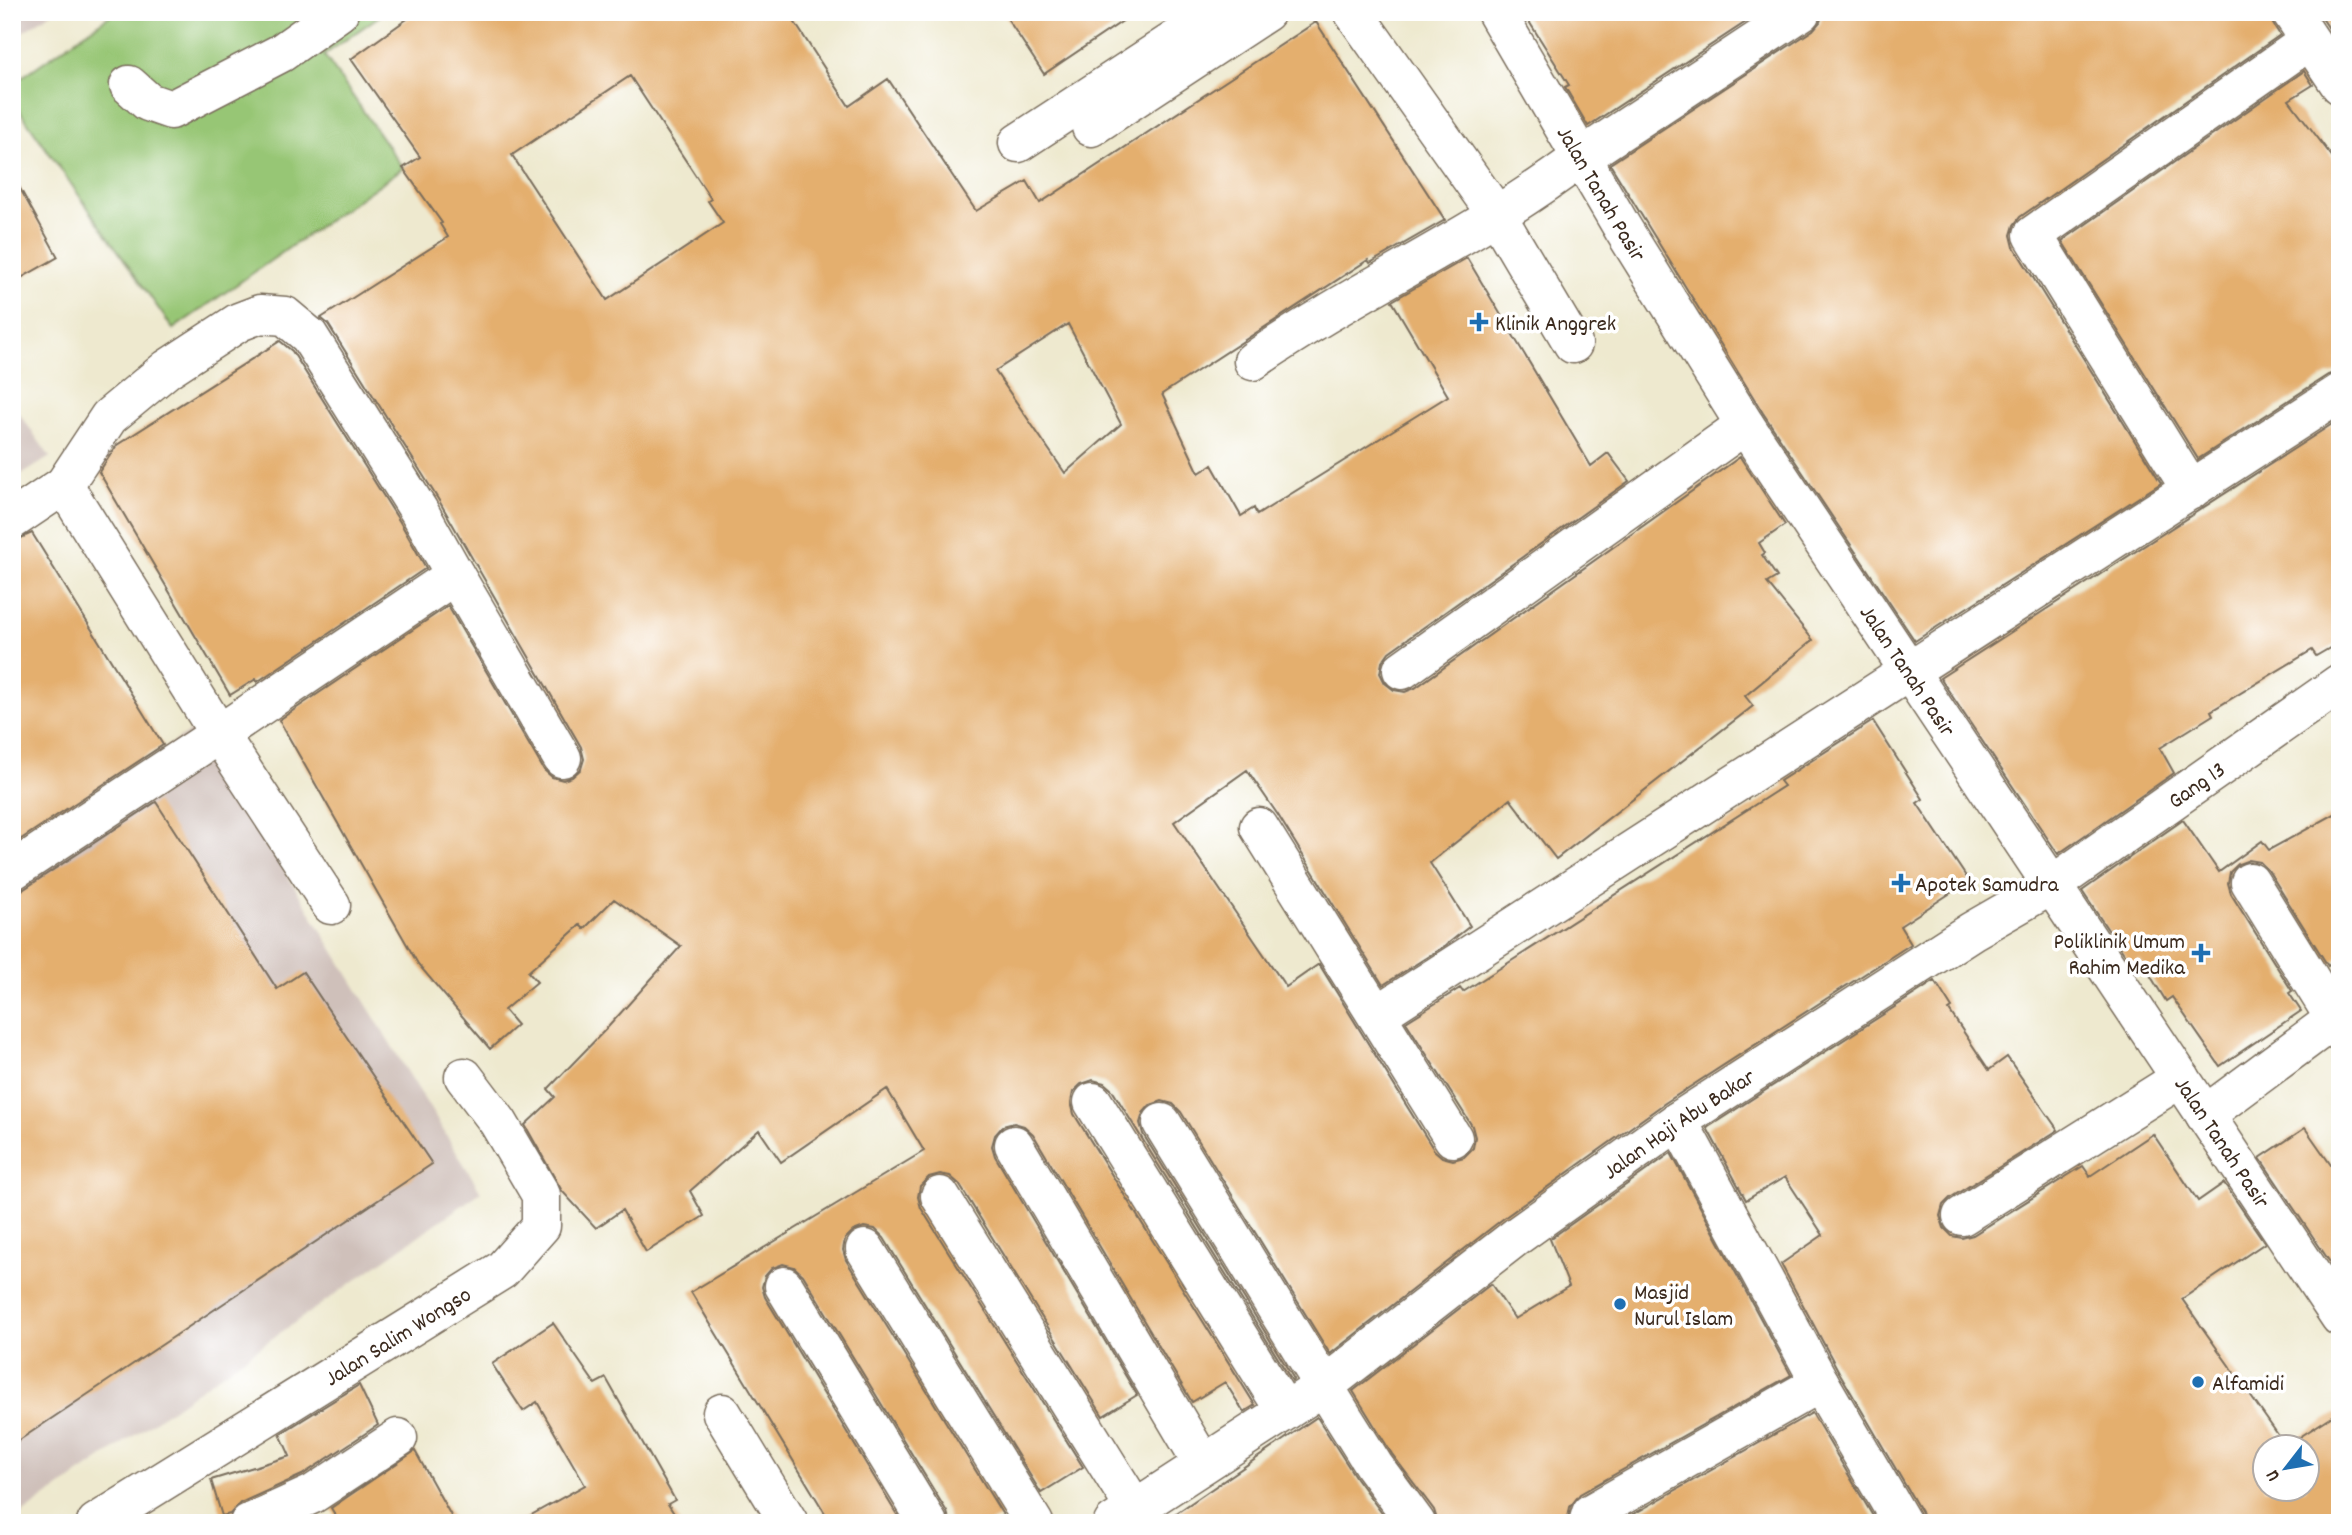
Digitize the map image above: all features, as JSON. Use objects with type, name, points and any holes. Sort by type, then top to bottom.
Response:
[{"type":"street","points":[[129,85],[148,102],[171,110],[281,54],[339,12]]},
{"type":"street","points":[[1018,143],[1218,12]]},
{"type":"street","points":[[1091,127],[1266,12]]},
{"type":"street","points":[[1353,12],[1496,214],[1573,344]]},
{"type":"street","name":"Jalan Tanah Pasir","points":[[1496,12],[1580,158],[1745,425],[2340,1317]]},
{"type":"street","points":[[1253,361],[1299,329],[1552,179],[1801,12]]},
{"type":"street","points":[[2191,490],[2033,235],[2300,26],[2340,85]]},
{"type":"street","points":[[12,520],[64,485],[110,417],[167,369],[239,322],[260,314],[285,316],[309,336],[412,499],[562,758]]},
{"type":"street","points":[[1377,1015],[2340,393]]},
{"type":"street","points":[[1402,670],[1745,425]]},
{"type":"street","points":[[64,485],[219,734],[331,905]]},
{"type":"street","points":[[12,871],[456,575]]},
{"type":"street","name":"Gang 13","points":[[2052,885],[2340,683]]},
{"type":"street","points":[[1259,827],[1453,1138]]},
{"type":"street","points":[[2205,1115],[2337,1017],[2250,882]]},
{"type":"street","name":"Jalan Haji Abu Bakar","points":[[1124,1516],[1324,1386],[1517,1236],[1678,1121],[1961,938],[2052,885]]},
{"type":"street","name":"Jalan Salim Wongso","points":[[96,1523],[502,1270],[541,1226],[541,1195],[498,1122],[464,1077]]},
{"type":"street","points":[[1962,1216],[2180,1078]]},
{"type":"street","points":[[1093,1102],[1285,1411]]},
{"type":"street","points":[[1678,1121],[1820,1383],[1902,1523]]},
{"type":"street","points":[[1162,1123],[1374,1466],[1416,1523]]},
{"type":"street","points":[[1014,1145],[1203,1464]]},
{"type":"street","points":[[940,1196],[1124,1516]]},
{"type":"street","points":[[865,1249],[1034,1523]]},
{"type":"street","points":[[784,1286],[928,1523]]},
{"type":"street","points":[[1588,1523],[1591,1513],[1820,1383]]},
{"type":"street","points":[[722,1413],[789,1523]]},
{"type":"street","points":[[249,1523],[313,1494],[398,1438]]},
{"type":"shaded area","points":[[12,12],[53,12],[12,39]]},
{"type":"shaded area","points":[[12,403],[50,457],[12,481]]},
{"type":"shaded area","points":[[197,727],[481,1192],[12,1521],[12,845]]},
{"type":"green space","points":[[115,12],[385,12],[324,55],[403,168],[173,329],[12,100],[12,84]]},
{"type":"building","points":[[417,12],[788,12],[849,106],[888,79],[976,211],[1027,181],[1040,203],[1316,22],[1445,220],[1370,263],[1368,260],[1162,394],[1199,473],[1212,465],[1241,516],[1254,508],[1257,515],[1448,396],[1392,301],[1467,258],[1591,466],[1608,453],[1629,481],[1389,652],[1382,662],[1380,673],[1385,683],[1394,690],[1405,692],[1415,688],[1740,457],[1785,525],[1759,543],[1765,553],[1762,555],[1777,577],[1767,583],[1813,640],[1745,696],[1753,706],[1556,859],[1510,799],[1430,863],[1470,926],[1446,945],[1383,985],[1278,815],[1247,770],[1174,822],[1286,987],[1319,964],[1434,1150],[1442,1157],[1453,1160],[1464,1157],[1473,1148],[1475,1137],[1472,1126],[1406,1022],[1460,988],[1463,992],[1784,786],[1780,781],[1873,721],[1923,799],[1917,803],[1969,881],[1900,926],[1911,944],[1665,1103],[1504,1218],[1330,1354],[1181,1112],[1173,1104],[1162,1101],[1150,1105],[1143,1113],[1140,1123],[1143,1134],[1294,1379],[1292,1381],[1112,1090],[1104,1083],[1093,1080],[1081,1084],[1073,1092],[1071,1102],[1074,1114],[1255,1405],[1244,1412],[1225,1382],[1192,1402],[1033,1134],[1024,1126],[1014,1123],[1003,1126],[995,1135],[992,1146],[995,1156],[1137,1395],[1103,1416],[959,1184],[950,1176],[940,1174],[929,1177],[920,1186],[918,1197],[921,1208],[1083,1467],[1041,1493],[884,1238],[875,1229],[864,1227],[853,1231],[845,1239],[843,1250],[846,1260],[1003,1515],[990,1523],[950,1523],[947,1512],[803,1275],[794,1267],[783,1264],[772,1268],[765,1276],[762,1287],[765,1297],[902,1523],[831,1523],[691,1292],[924,1151],[887,1089],[781,1162],[759,1130],[690,1191],[704,1216],[646,1252],[622,1210],[596,1228],[562,1191],[525,1125],[555,1097],[548,1089],[681,946],[614,899],[584,929],[580,925],[528,972],[537,982],[504,1010],[517,1025],[490,1049],[418,964],[279,720],[448,606],[544,770],[552,777],[563,780],[572,777],[581,769],[584,759],[581,747],[438,499],[328,324],[321,318],[448,237],[440,224],[442,223],[403,168],[420,157],[351,59]],"holes":[[[630,76],[711,199],[708,201],[723,223],[607,300],[512,155]],[[1068,324],[1121,424],[1065,473],[995,371]]]},
{"type":"building","points":[[1003,12],[1136,12],[1044,74]]},
{"type":"building","points":[[1523,12],[1761,12],[1588,126],[1565,87],[1569,85]]},
{"type":"building","points":[[1823,12],[2269,12],[2280,35],[2020,217],[2014,225],[2011,235],[2014,247],[2161,483],[1915,641],[1763,413],[1610,164],[1813,30],[1820,22]]},
{"type":"building","points":[[2318,12],[2340,12],[2340,45]]},
{"type":"building","points":[[2304,71],[2313,85],[2289,100],[2340,167],[2340,371],[2328,375],[2198,459],[2062,241]]},
{"type":"building","points":[[12,174],[58,257],[12,283]]},
{"type":"building","points":[[280,341],[292,351],[426,568],[257,682],[256,679],[230,695],[99,472],[117,445]]},
{"type":"building","points":[[2340,419],[2340,642],[2316,656],[2312,650],[2211,711],[2213,715],[2160,748],[2174,773],[2058,854],[1940,678]]},
{"type":"building","points":[[32,533],[163,745],[12,845],[12,542]]},
{"type":"building","points":[[156,802],[277,989],[303,972],[432,1164],[12,1445],[12,893],[24,889]]},
{"type":"building","points":[[2340,811],[2340,957],[2328,966],[2268,870],[2260,862],[2249,860],[2238,864],[2230,872],[2228,883],[2231,894],[2292,991],[2289,993],[2301,1011],[2220,1066],[2172,997],[2166,1001],[2140,959],[2131,964],[2082,891],[2183,820],[2219,872],[2262,841],[2269,850]]},
{"type":"building","points":[[1935,981],[1952,1008],[1949,1010],[1989,1070],[2007,1057],[2058,1130],[1950,1198],[1943,1205],[1940,1216],[1944,1228],[1952,1236],[1962,1238],[1973,1235],[2083,1166],[2090,1176],[2153,1134],[2198,1201],[2224,1183],[2265,1243],[2182,1299],[2278,1434],[2250,1434],[2250,1504],[2320,1504],[2320,1434],[2305,1434],[2340,1411],[2340,1523],[1924,1523],[1921,1512],[1839,1372],[1781,1264],[1823,1235],[1785,1177],[1746,1200],[1707,1128]]},
{"type":"building","points":[[2305,1128],[2340,1178],[2340,1277],[2260,1158]]},
{"type":"building","points":[[1671,1153],[1791,1375],[1580,1494],[1570,1507],[1567,1523],[1438,1523],[1434,1510],[1392,1454],[1353,1391],[1491,1284],[1515,1319],[1569,1286],[1550,1239]]},
{"type":"building","points":[[553,1323],[595,1384],[606,1378],[675,1500],[668,1504],[680,1523],[517,1523],[585,1485],[537,1402],[523,1411],[492,1364]]},
{"type":"building","points":[[359,1385],[378,1425],[302,1475],[240,1503],[230,1514],[222,1516],[211,1480],[290,1456],[280,1434]]},
{"type":"building","points":[[1812,1413],[1877,1523],[1618,1523]]},
{"type":"building","points":[[1317,1417],[1389,1523],[1162,1523]]},
{"type":"building","points":[[415,1451],[455,1523],[340,1523],[331,1508]]},
{"type":"place","name":"Klinik Anggrek","points":[[1479,322]]},
{"type":"place","name":"Apotek Samudra","points":[[1901,883]]},
{"type":"place","name":"Poliklinik Umum Rahim Medika","points":[[2201,953]]},
{"type":"place","name":"Masjid Nurul Islam","points":[[1620,1304]]},
{"type":"place","name":"Alfamidi","points":[[2198,1382]]}]
